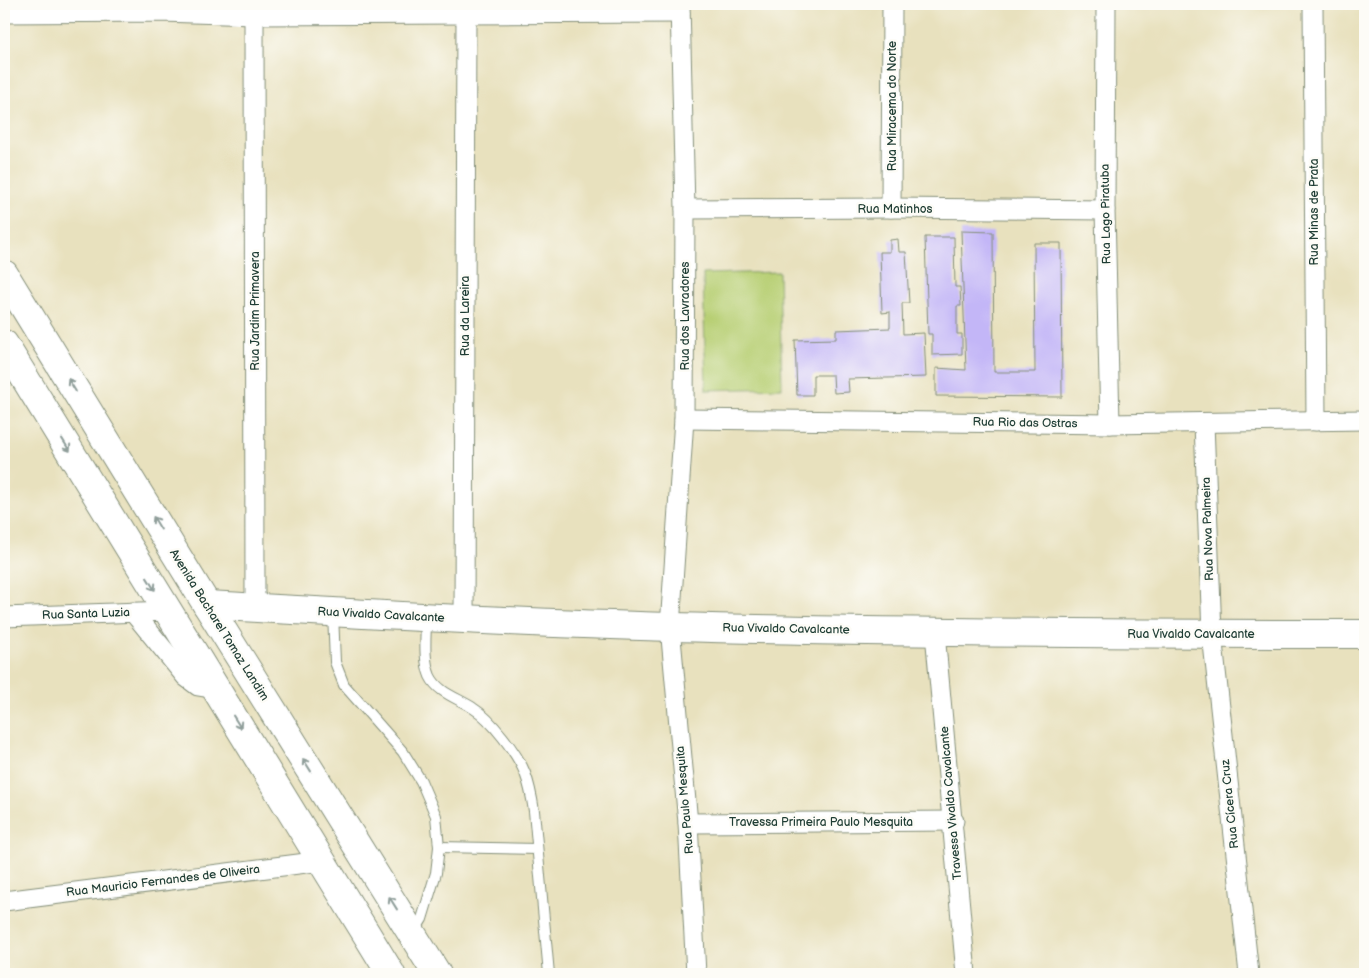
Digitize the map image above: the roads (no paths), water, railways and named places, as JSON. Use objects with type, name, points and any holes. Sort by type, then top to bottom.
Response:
[{"type":"main road","name":"Avenida Bacharel Tomaz Landim","points":[[4,274],[207,606],[437,974]]},
{"type":"main road","points":[[4,344],[391,974]]},
{"type":"main road","name":"Rua Vivaldo Cavalcante","points":[[207,606],[464,620],[670,627],[935,632],[1365,634]]},
{"type":"street","name":"Rua Miracema do Norte","points":[[891,208],[892,4]]},
{"type":"street","name":"Rua Lago Piratuba","points":[[1106,4],[1105,210],[1110,424]]},
{"type":"street","name":"Rua Minas de Prata","points":[[1313,4],[1316,421]]},
{"type":"street","points":[[4,13],[162,8],[254,15],[680,8]]},
{"type":"street","name":"Rua dos Lavradores","points":[[670,627],[684,419],[685,209],[680,8]]},
{"type":"street","name":"Rua da Lareira","points":[[464,620],[466,13]]},
{"type":"street","name":"Rua Jardim Primavera","points":[[254,15],[255,608]]},
{"type":"street","name":"Rua Matinhos","points":[[685,209],[1105,210]]},
{"type":"street","name":"Rua Rio das Ostras","points":[[684,419],[1110,424],[1365,420]]},
{"type":"street","name":"Rua Nova Palmeira","points":[[1204,423],[1212,634]]},
{"type":"street","name":"Rua Santa Luzia","points":[[4,617],[168,610]]},
{"type":"street","points":[[133,612],[186,677],[198,686],[216,689]]},
{"type":"street","name":"Rua Paulo Mesquita","points":[[670,627],[688,823],[696,974]]},
{"type":"street","name":"Travessa Vivaldo Cavalcante","points":[[935,632],[954,821],[966,974]]},
{"type":"street","name":"Rua Cícera Cruz","points":[[1212,634],[1248,974]]},
{"type":"street","name":"Travessa Primeira Paulo Mesquita","points":[[688,823],[954,821]]},
{"type":"street","name":"Rua Mauricio Fernandes de Oliveira","points":[[4,901],[322,860]]},
{"type":"lane","points":[[333,612],[335,662],[344,685],[404,752],[422,781],[436,816],[439,846],[436,873],[422,919],[412,934]]},
{"type":"lane","points":[[426,618],[427,660],[430,676],[440,689],[473,708],[486,719],[501,735],[524,771],[531,792],[549,974]]},
{"type":"lane","points":[[439,846],[537,850]]}]
